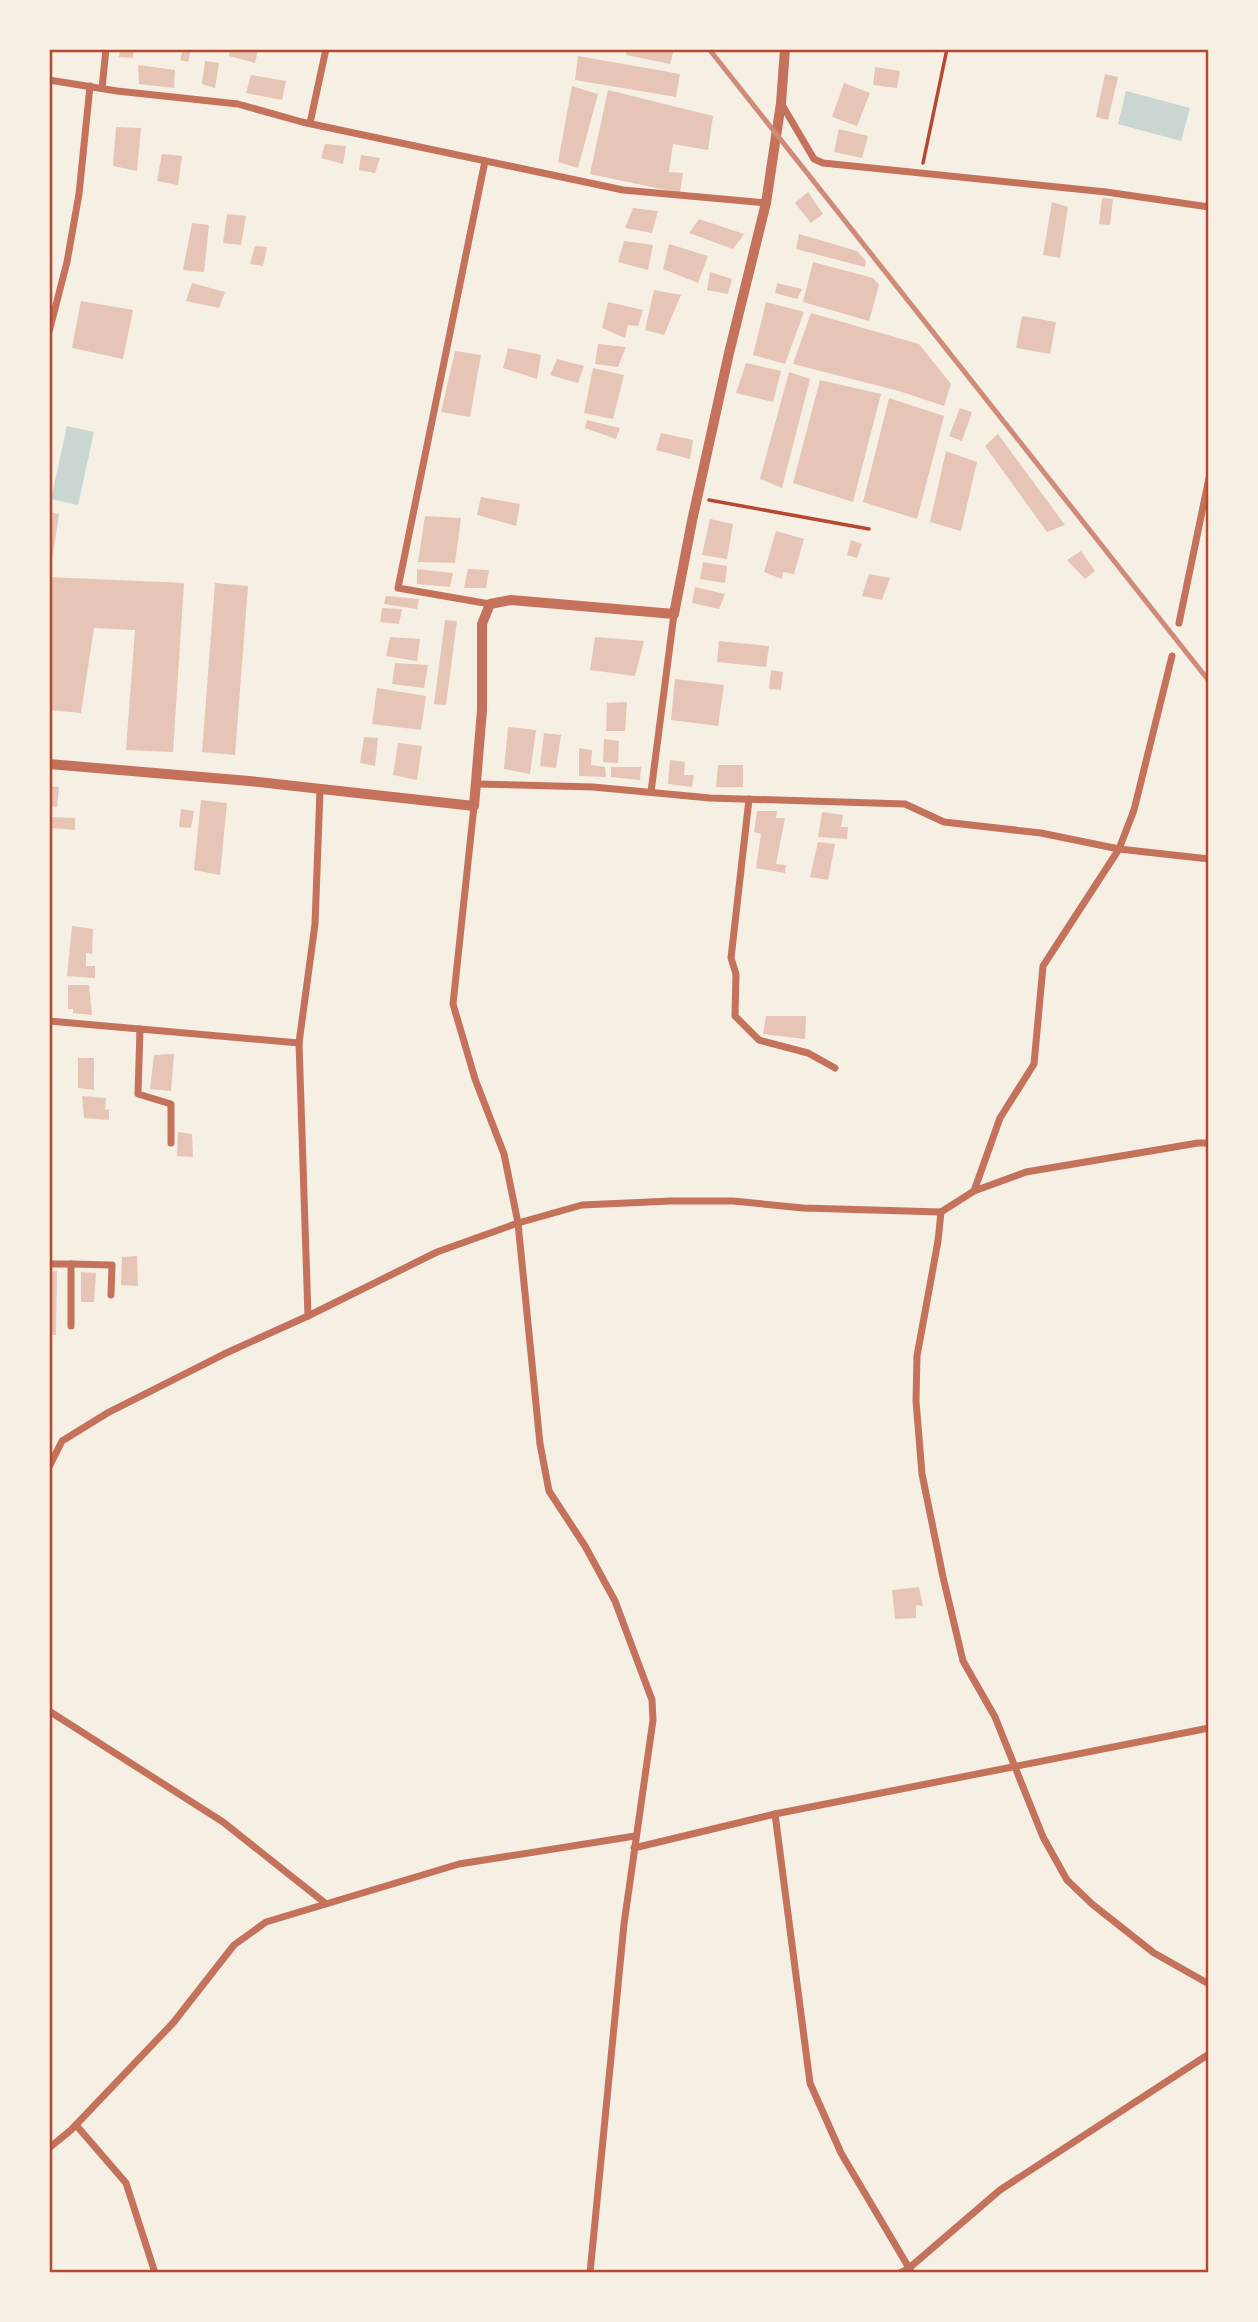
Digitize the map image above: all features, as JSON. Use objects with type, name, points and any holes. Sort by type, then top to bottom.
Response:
[{"type":"street","points":[[102,88],[106,49]]},
{"type":"street","points":[[310,123],[326,49]]},
{"type":"street","points":[[651,792],[674,614],[729,354],[766,203],[786,49]]},
{"type":"street","points":[[49,80],[238,104],[310,123],[623,190],[766,203]]},
{"type":"street","points":[[49,332],[67,262],[79,194],[90,86]]},
{"type":"street","points":[[781,103],[814,159],[822,163],[1106,192],[1209,207]]},
{"type":"street","points":[[485,161],[398,588],[490,604],[511,600],[674,614]]},
{"type":"street","points":[[1179,623],[1209,478]]},
{"type":"street","points":[[490,604],[482,624],[482,710],[453,1004],[475,1079],[504,1154],[517,1223],[540,1444],[549,1491],[585,1546],[615,1601],[652,1700],[653,1720],[624,1924],[590,2273]]},
{"type":"street","points":[[974,1191],[1000,1118],[1034,1064],[1043,966],[1119,849],[1134,810],[1172,656]]},
{"type":"street","points":[[49,764],[249,781],[474,806]]},
{"type":"street","points":[[476,784],[593,787],[750,799],[905,804],[944,822],[1041,833],[1119,849],[1209,859]]},
{"type":"street","points":[[307,1316],[299,1043],[315,924],[320,790]]},
{"type":"street","points":[[750,799],[731,958],[736,974],[735,1016],[759,1040],[808,1054],[835,1068]]},
{"type":"street","points":[[49,1021],[299,1043]]},
{"type":"street","points":[[139,1029],[138,1094],[171,1104],[171,1143]]},
{"type":"street","points":[[49,1467],[62,1441],[109,1412],[437,1252],[517,1223],[582,1205],[671,1202],[733,1201],[803,1208],[941,1212],[974,1191],[1026,1172],[1209,1143]]},
{"type":"street","points":[[941,1212],[917,1356],[916,1401],[922,1474],[963,1661],[995,1717],[1043,1837],[1067,1880],[1092,1904],[1154,1953],[1209,1983]]},
{"type":"street","points":[[49,1264],[112,1265],[111,1295]]},
{"type":"street","points":[[71,1264],[71,1326]]},
{"type":"street","points":[[49,1711],[223,1822],[326,1903]]},
{"type":"street","points":[[634,1848],[775,1814],[1209,1728]]},
{"type":"street","points":[[775,1814],[810,2083],[841,2153],[910,2271]]},
{"type":"street","points":[[49,2148],[76,2125],[173,2023],[234,1945],[266,1922],[459,1864],[635,1836]]},
{"type":"street","points":[[900,2273],[910,2271],[1000,2190],[1209,2054]]},
{"type":"street","points":[[76,2125],[126,2183],[155,2273]]},
{"type":"path","points":[[921,173],[947,49]]},
{"type":"path","points":[[697,498],[869,529]]},
{"type":"shaded area","points":[[1126,91],[1190,108],[1181,141],[1118,124]]},
{"type":"shaded area","points":[[67,426],[94,432],[78,505],[51,499]]},
{"type":"building","points":[[120,49],[134,49],[133,58],[119,57]]},
{"type":"building","points":[[183,49],[191,49],[188,62],[180,60]]},
{"type":"building","points":[[230,49],[258,49],[255,63],[229,56]]},
{"type":"building","points":[[627,49],[674,49],[670,64],[626,55]]},
{"type":"building","points":[[578,56],[680,74],[676,97],[575,80]]},
{"type":"building","points":[[205,61],[219,63],[215,88],[202,84]]},
{"type":"building","points":[[138,65],[175,70],[174,88],[139,84]]},
{"type":"building","points":[[875,67],[900,71],[897,88],[873,85]]},
{"type":"building","points":[[1105,74],[1118,77],[1108,120],[1096,117]]},
{"type":"building","points":[[251,75],[286,81],[282,100],[246,93]]},
{"type":"building","points":[[844,83],[870,93],[857,126],[832,117]]},
{"type":"building","points":[[572,86],[598,94],[578,168],[558,162]]},
{"type":"building","points":[[608,90],[713,116],[708,150],[673,144],[669,172],[683,173],[680,193],[590,174]]},
{"type":"building","points":[[116,127],[141,128],[137,171],[113,166]]},
{"type":"building","points":[[839,129],[868,136],[862,158],[834,152]]},
{"type":"building","points":[[325,144],[346,146],[343,164],[321,158]]},
{"type":"building","points":[[162,154],[182,156],[178,185],[157,181]]},
{"type":"building","points":[[361,155],[380,158],[375,173],[359,170]]},
{"type":"building","points":[[808,192],[823,214],[811,223],[795,203]]},
{"type":"building","points":[[1102,198],[1113,199],[1110,225],[1099,224]]},
{"type":"building","points":[[1052,202],[1068,207],[1060,258],[1043,255]]},
{"type":"building","points":[[633,208],[658,211],[652,233],[625,228]]},
{"type":"building","points":[[227,214],[246,216],[241,245],[223,243]]},
{"type":"building","points":[[699,219],[744,234],[733,249],[689,233]]},
{"type":"building","points":[[192,223],[209,225],[204,272],[183,270]]},
{"type":"building","points":[[799,234],[857,251],[866,261],[865,267],[796,249]]},
{"type":"building","points":[[624,241],[653,245],[648,270],[618,262]]},
{"type":"building","points":[[669,244],[708,256],[698,283],[663,269]]},
{"type":"building","points":[[255,246],[267,247],[263,266],[250,264]]},
{"type":"building","points":[[813,262],[873,278],[879,285],[869,321],[803,302]]},
{"type":"building","points":[[710,272],[732,279],[728,294],[707,290]]},
{"type":"building","points":[[192,283],[225,292],[219,308],[186,301]]},
{"type":"building","points":[[777,283],[802,289],[797,299],[775,293]]},
{"type":"building","points":[[654,290],[681,295],[664,335],[645,330]]},
{"type":"building","points":[[81,301],[133,310],[123,359],[72,348]]},
{"type":"building","points":[[608,302],[643,310],[638,326],[628,325],[625,338],[602,328]]},
{"type":"building","points":[[766,302],[804,312],[785,364],[753,355]]},
{"type":"building","points":[[811,313],[919,344],[951,384],[944,406],[899,391],[793,364]]},
{"type":"building","points":[[1022,316],[1056,322],[1050,354],[1016,348]]},
{"type":"building","points":[[598,344],[626,347],[618,367],[595,364]]},
{"type":"building","points":[[508,348],[541,355],[537,379],[503,368]]},
{"type":"building","points":[[455,351],[481,355],[470,417],[441,412]]},
{"type":"building","points":[[557,359],[584,366],[578,383],[550,375]]},
{"type":"building","points":[[746,363],[781,371],[773,402],[736,393]]},
{"type":"building","points":[[593,368],[624,375],[613,419],[584,413]]},
{"type":"building","points":[[789,372],[810,379],[782,488],[760,479]]},
{"type":"building","points":[[820,380],[881,394],[853,502],[793,483]]},
{"type":"building","points":[[889,398],[944,416],[917,519],[863,502]]},
{"type":"building","points":[[960,408],[972,412],[962,441],[949,436]]},
{"type":"building","points":[[587,420],[620,428],[616,439],[585,428]]},
{"type":"building","points":[[661,433],[693,440],[690,459],[656,450]]},
{"type":"building","points":[[998,434],[1065,525],[1047,532],[985,446]]},
{"type":"building","points":[[946,451],[977,462],[961,531],[930,522]]},
{"type":"building","points":[[481,497],[520,504],[516,526],[477,515]]},
{"type":"building","points":[[49,512],[59,514],[52,561],[49,561]]},
{"type":"building","points":[[425,516],[461,518],[455,563],[418,562]]},
{"type":"building","points":[[710,519],[733,524],[727,559],[702,555]]},
{"type":"building","points":[[776,531],[804,539],[794,574],[783,572],[782,579],[764,572]]},
{"type":"building","points":[[851,540],[862,544],[857,558],[847,555]]},
{"type":"building","points":[[1081,551],[1095,571],[1085,579],[1067,560]]},
{"type":"building","points":[[703,562],[727,566],[725,583],[700,579]]},
{"type":"building","points":[[417,569],[453,573],[450,587],[417,584]]},
{"type":"building","points":[[468,569],[489,570],[486,588],[464,588]]},
{"type":"building","points":[[869,574],[890,578],[882,600],[862,596]]},
{"type":"building","points":[[49,577],[184,583],[173,752],[126,750],[135,630],[94,628],[81,713],[49,710]]},
{"type":"building","points":[[215,583],[248,586],[235,755],[202,752]]},
{"type":"building","points":[[695,587],[725,594],[719,609],[692,603]]},
{"type":"building","points":[[386,596],[419,599],[417,609],[384,604]]},
{"type":"building","points":[[382,608],[402,609],[399,624],[380,622]]},
{"type":"building","points":[[445,620],[457,621],[446,705],[434,704]]},
{"type":"building","points":[[390,637],[420,639],[417,661],[386,656]]},
{"type":"building","points":[[595,637],[644,641],[635,676],[590,670]]},
{"type":"building","points":[[719,641],[769,646],[766,667],[717,662]]},
{"type":"building","points":[[395,663],[428,665],[424,688],[392,684]]},
{"type":"building","points":[[771,670],[783,672],[781,690],[769,689]]},
{"type":"building","points":[[675,679],[724,685],[718,726],[671,720]]},
{"type":"building","points":[[377,688],[426,696],[421,730],[372,724]]},
{"type":"building","points":[[627,702],[625,731],[606,731],[607,703]]},
{"type":"building","points":[[508,727],[536,730],[530,774],[504,769]]},
{"type":"building","points":[[544,733],[561,735],[556,768],[540,766]]},
{"type":"building","points":[[364,737],[378,738],[375,766],[360,763]]},
{"type":"building","points":[[604,739],[619,741],[618,763],[603,762]]},
{"type":"building","points":[[398,743],[422,746],[417,780],[393,775]]},
{"type":"building","points":[[579,748],[592,750],[591,765],[605,767],[606,777],[579,776]]},
{"type":"building","points":[[670,760],[685,762],[684,775],[694,775],[692,787],[668,784]]},
{"type":"building","points":[[718,765],[743,765],[743,787],[716,787]]},
{"type":"building","points":[[611,767],[641,767],[640,780],[611,777]]},
{"type":"building","points":[[49,786],[59,787],[57,807],[49,806]]},
{"type":"building","points":[[201,800],[227,803],[220,875],[194,870]]},
{"type":"building","points":[[181,809],[194,811],[191,828],[179,827]]},
{"type":"building","points":[[757,811],[777,811],[776,818],[785,818],[776,864],[786,865],[785,873],[756,868],[761,834],[754,832]]},
{"type":"building","points":[[822,812],[843,815],[841,827],[848,827],[847,839],[818,837]]},
{"type":"building","points":[[50,817],[75,818],[75,830],[50,828]]},
{"type":"building","points":[[818,842],[835,844],[828,880],[810,877]]},
{"type":"building","points":[[72,926],[93,929],[92,954],[86,953],[86,966],[95,966],[95,978],[67,976]]},
{"type":"building","points":[[68,985],[89,985],[92,1015],[73,1013],[73,1009],[68,1009]]},
{"type":"building","points":[[766,1016],[806,1016],[805,1039],[763,1034]]},
{"type":"building","points":[[174,1054],[171,1091],[150,1089],[154,1055]]},
{"type":"building","points":[[78,1058],[94,1058],[94,1090],[78,1088]]},
{"type":"building","points":[[82,1096],[106,1098],[105,1110],[109,1109],[109,1120],[84,1118]]},
{"type":"building","points":[[178,1132],[192,1134],[193,1157],[177,1156]]},
{"type":"building","points":[[137,1256],[138,1286],[121,1285],[122,1257]]},
{"type":"building","points":[[57,1271],[56,1335],[49,1335],[49,1272]]},
{"type":"building","points":[[81,1272],[96,1273],[94,1302],[81,1302]]},
{"type":"building","points":[[919,1587],[923,1606],[916,1605],[916,1618],[895,1619],[892,1590]]},
{"type":"railway","points":[[709,49],[1209,681]]}]
